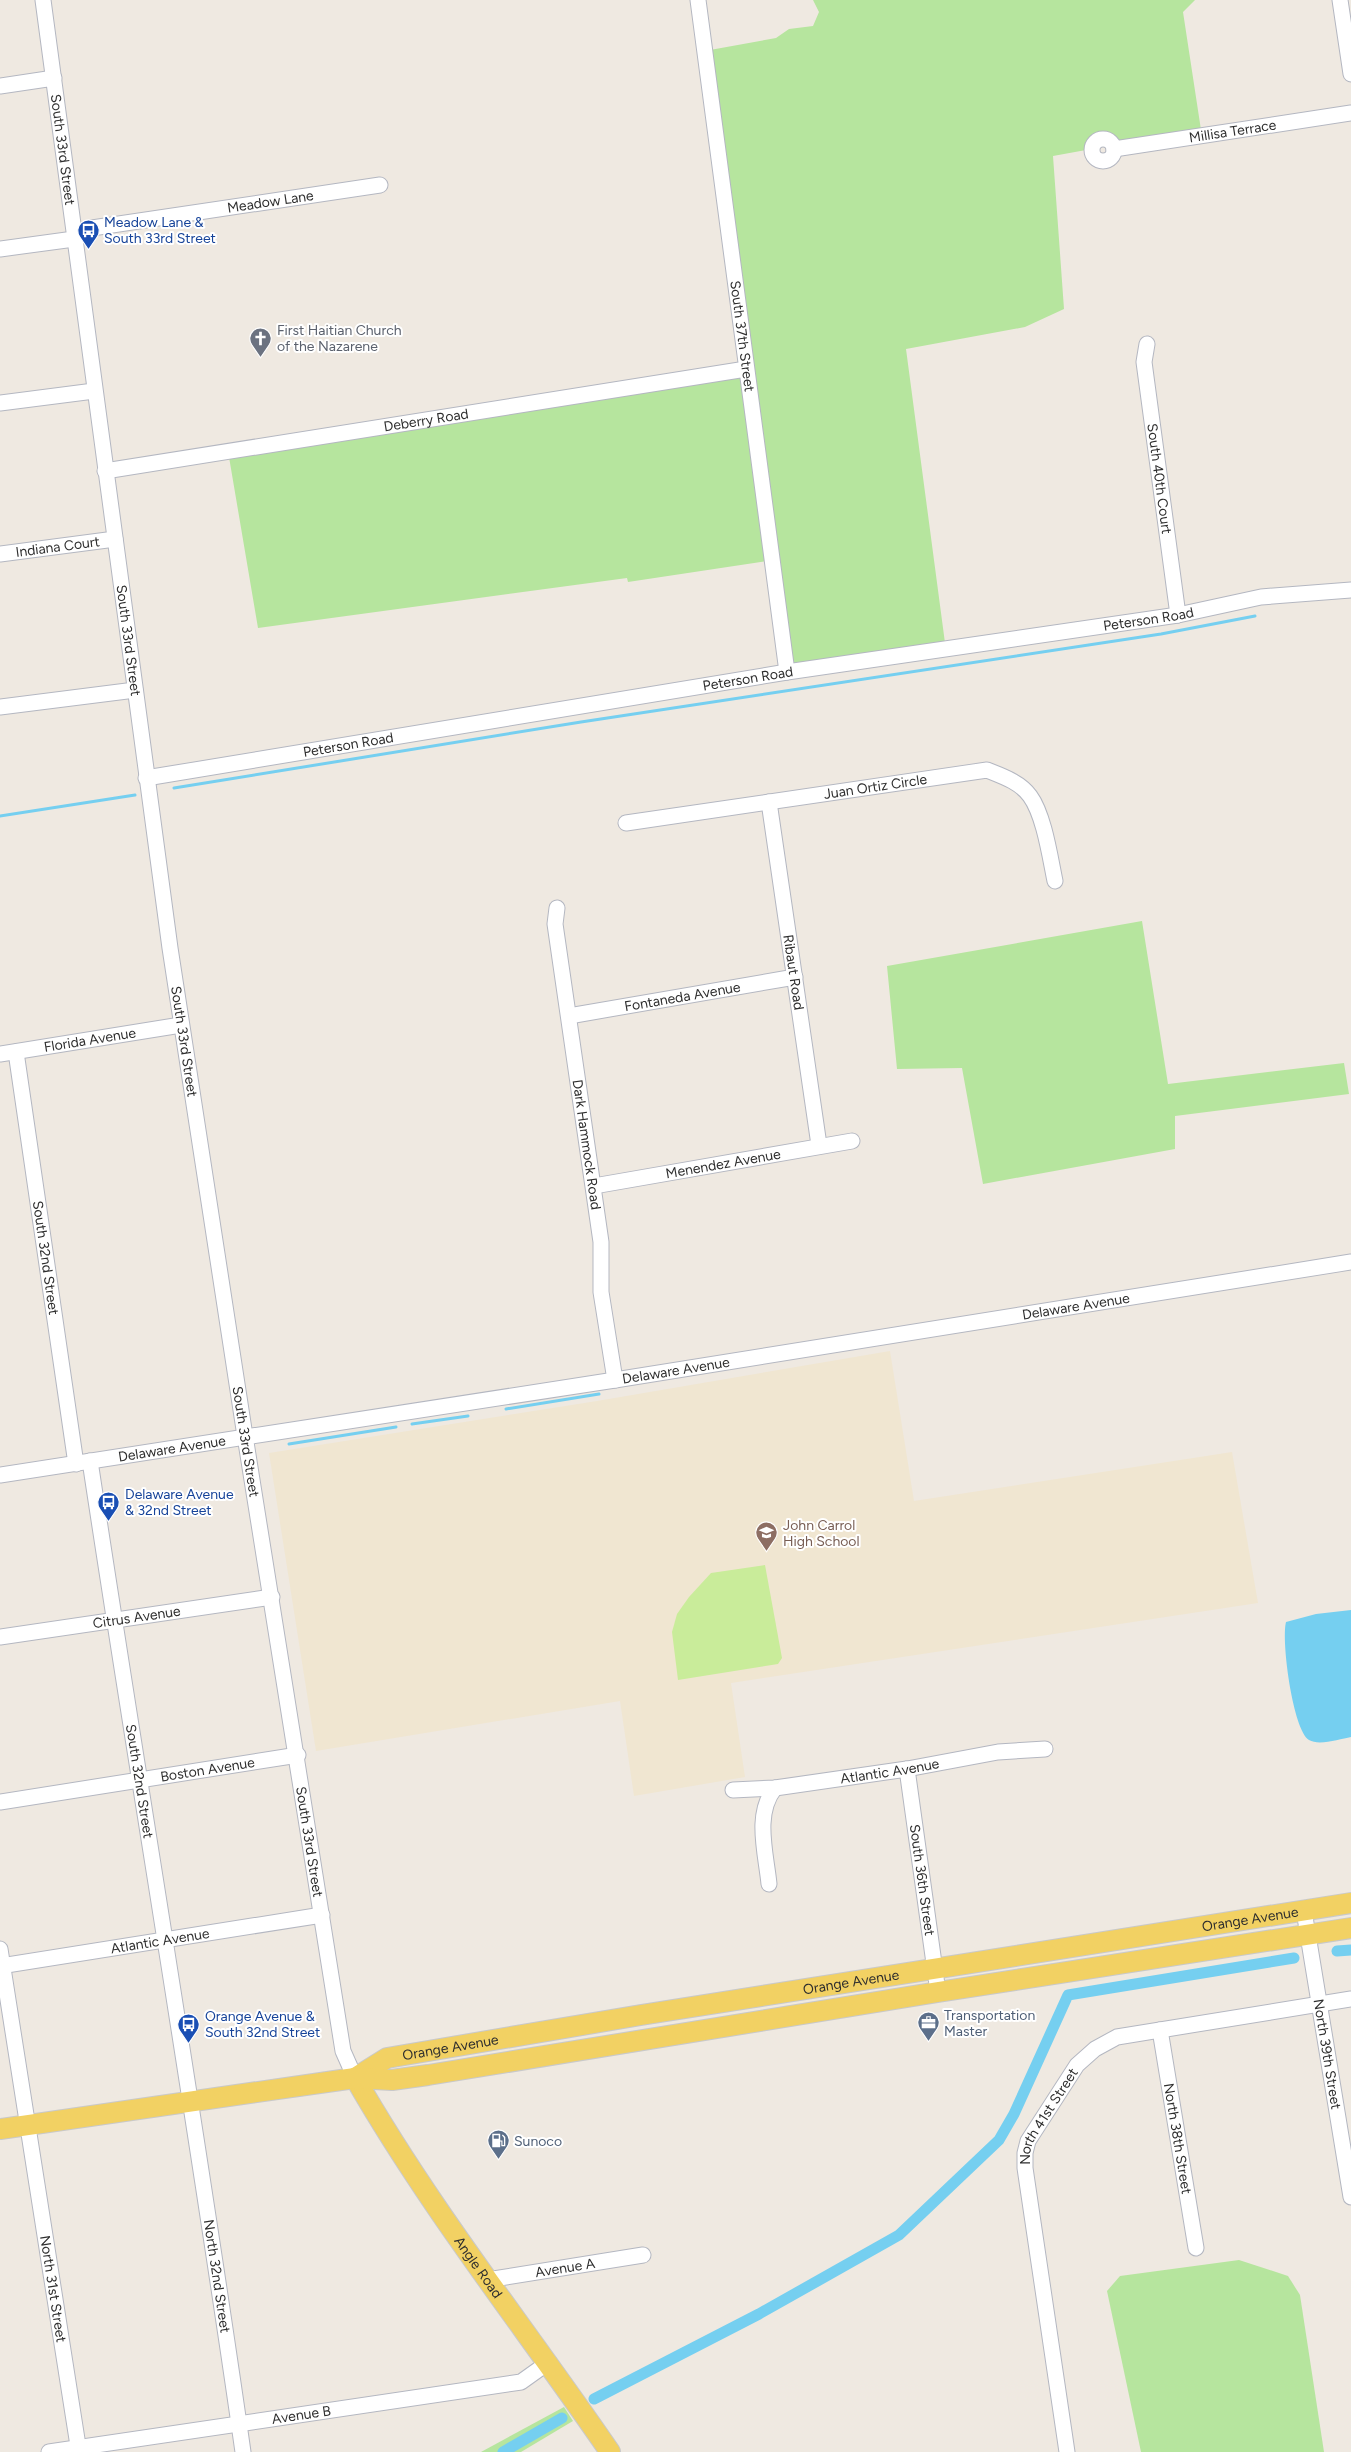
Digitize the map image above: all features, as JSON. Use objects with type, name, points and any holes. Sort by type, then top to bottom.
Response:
[{"type":"main road","name":"Orange Avenue","points":[[355,2078],[387,2058],[1351,1903]]},
{"type":"main road","name":"Orange Avenue","points":[[0,2129],[191,2100],[355,2078],[392,2080],[1351,1928]]},
{"type":"main road","points":[[571,2053],[578,2044],[586,2040],[662,2025],[684,2009]]},
{"type":"main road","name":"Angle Road","points":[[355,2078],[378,2119],[487,2280],[549,2362],[610,2452]]},
{"type":"street","name":"South 33rd Street","points":[[43,0],[146,778],[182,1025],[343,2051],[355,2078]]},
{"type":"street","name":"South 37th Street","points":[[698,0],[788,672]]},
{"type":"street","points":[[1340,0],[1351,74]]},
{"type":"street","points":[[0,86],[54,78]]},
{"type":"street","name":"Millisa Terrace","points":[[1114,149],[1351,113]]},
{"type":"street","name":"Meadow Lane","points":[[74,239],[92,228],[380,185]]},
{"type":"street","points":[[0,249],[74,239]]},
{"type":"street","name":"South 40th Court","points":[[1147,344],[1144,362],[1178,615]]},
{"type":"street","name":"Deberry Road","points":[[105,471],[746,369]]},
{"type":"street","points":[[0,403],[94,391]]},
{"type":"street","name":"Indiana Court","points":[[0,554],[115,539]]},
{"type":"street","name":"Peterson Road","points":[[146,778],[788,672],[1178,615],[1261,598],[1351,590]]},
{"type":"street","points":[[0,707],[135,690]]},
{"type":"street","name":"Juan Ortiz Circle","points":[[626,823],[987,770],[1008,778],[1030,796],[1043,825],[1055,881]]},
{"type":"street","name":"Ribaut Road","points":[[770,802],[819,1145]]},
{"type":"street","name":"Dark Hammock Road","points":[[557,908],[555,924],[594,1186],[601,1242],[601,1292],[614,1380]]},
{"type":"street","name":"Fontaneda Avenue","points":[[569,1016],[796,977]]},
{"type":"street","name":"Florida Avenue","points":[[0,1054],[182,1025]]},
{"type":"street","name":"South 32nd Street","points":[[16,1052],[83,1462],[114,1619],[191,2100]]},
{"type":"street","name":"Menendez Avenue","points":[[594,1186],[852,1140]]},
{"type":"street","name":"Delaware Avenue","points":[[0,1475],[614,1380],[1351,1262]]},
{"type":"street","name":"Citrus Avenue","points":[[0,1637],[272,1597]]},
{"type":"street","name":"Atlantic Avenue","points":[[733,1790],[775,1788],[907,1769],[998,1752],[1046,1749]]},
{"type":"street","name":"Boston Avenue","points":[[0,1802],[298,1755]]},
{"type":"street","name":"South 36th Street","points":[[907,1769],[938,1992]]},
{"type":"street","points":[[770,1884],[763,1823],[764,1805],[775,1788]]},
{"type":"street","name":"North 39th Street","points":[[1304,1910],[1351,2197]]},
{"type":"street","name":"Atlantic Avenue","points":[[1,1966],[322,1916]]},
{"type":"street","name":"North 31st Street","points":[[0,1949],[1,1966],[28,2125],[78,2450]]},
{"type":"street","name":"North 41st Street","points":[[1066,2452],[1025,2168],[1025,2153],[1028,2140],[1077,2065],[1095,2049],[1117,2037],[1351,1999]]},
{"type":"street","name":"North 38th Street","points":[[1160,2030],[1196,2248]]},
{"type":"street","name":"North 32nd Street","points":[[191,2100],[243,2452]]},
{"type":"street","name":"Avenue A","points":[[487,2280],[643,2254]]},
{"type":"street","name":"Avenue B","points":[[49,2452],[78,2450],[239,2423],[521,2382],[549,2362]]},
{"type":"shaded area","name":"John Carrol High School","points":[[890,1351],[914,1501],[1232,1452],[1258,1603],[731,1683],[745,1777],[634,1796],[620,1701],[316,1751],[269,1453],[597,1401]]},
{"type":"green space","points":[[813,0],[1195,0],[1183,12],[1201,130],[1117,142],[1112,136],[1100,134],[1091,139],[1086,150],[1053,156],[1064,309],[1025,327],[906,349],[945,643],[792,665],[710,50],[776,38],[789,29],[813,26],[819,12]]},
{"type":"green space","points":[[742,376],[767,561],[628,582],[627,578],[258,628],[229,457]]},
{"type":"green space","points":[[1142,921],[1168,1084],[1344,1063],[1349,1094],[1175,1116],[1175,1149],[983,1184],[962,1068],[897,1069],[887,966]]},
{"type":"green space","points":[[765,1565],[782,1658],[778,1664],[678,1680],[672,1632],[677,1614],[689,1597],[711,1573]]},
{"type":"green space","points":[[1239,2260],[1288,2276],[1300,2295],[1324,2452],[1141,2452],[1107,2291],[1120,2276]]},
{"type":"green space","points":[[564,2407],[573,2421],[521,2452],[481,2452]]},
{"type":"water","points":[[1351,1610],[1351,1737],[1330,1742],[1313,1742],[1303,1733],[1293,1703],[1285,1647],[1286,1622],[1316,1614]]},
{"type":"waterway","points":[[174,788],[581,722],[1161,634],[1255,616]]},
{"type":"waterway","points":[[0,816],[135,795]]},
{"type":"waterway","points":[[506,1409],[599,1394]]},
{"type":"waterway","points":[[412,1424],[468,1416]]},
{"type":"waterway","points":[[289,1444],[396,1427]]},
{"type":"waterway","points":[[1337,1951],[1351,1950]]},
{"type":"waterway","points":[[594,2399],[759,2314],[899,2235],[999,2140],[1014,2114],[1068,1995],[1294,1958]]},
{"type":"waterway","points":[[503,2452],[562,2418]]},
{"type":"place","name":"Meadow Lane & South 33rd Street","points":[[88,249]]},
{"type":"place","name":"First Haitian Church of the Nazarene","points":[[261,357]]},
{"type":"place","name":"Delaware Avenue & 32nd Street","points":[[109,1521]]},
{"type":"place","name":"John Carrol High School","points":[[767,1552]]},
{"type":"place","name":"Transportation Master","points":[[928,2042]]},
{"type":"place","name":"Orange Avenue & South 32nd Street","points":[[189,2043]]},
{"type":"place","name":"Sunoco","points":[[498,2160]]}]
